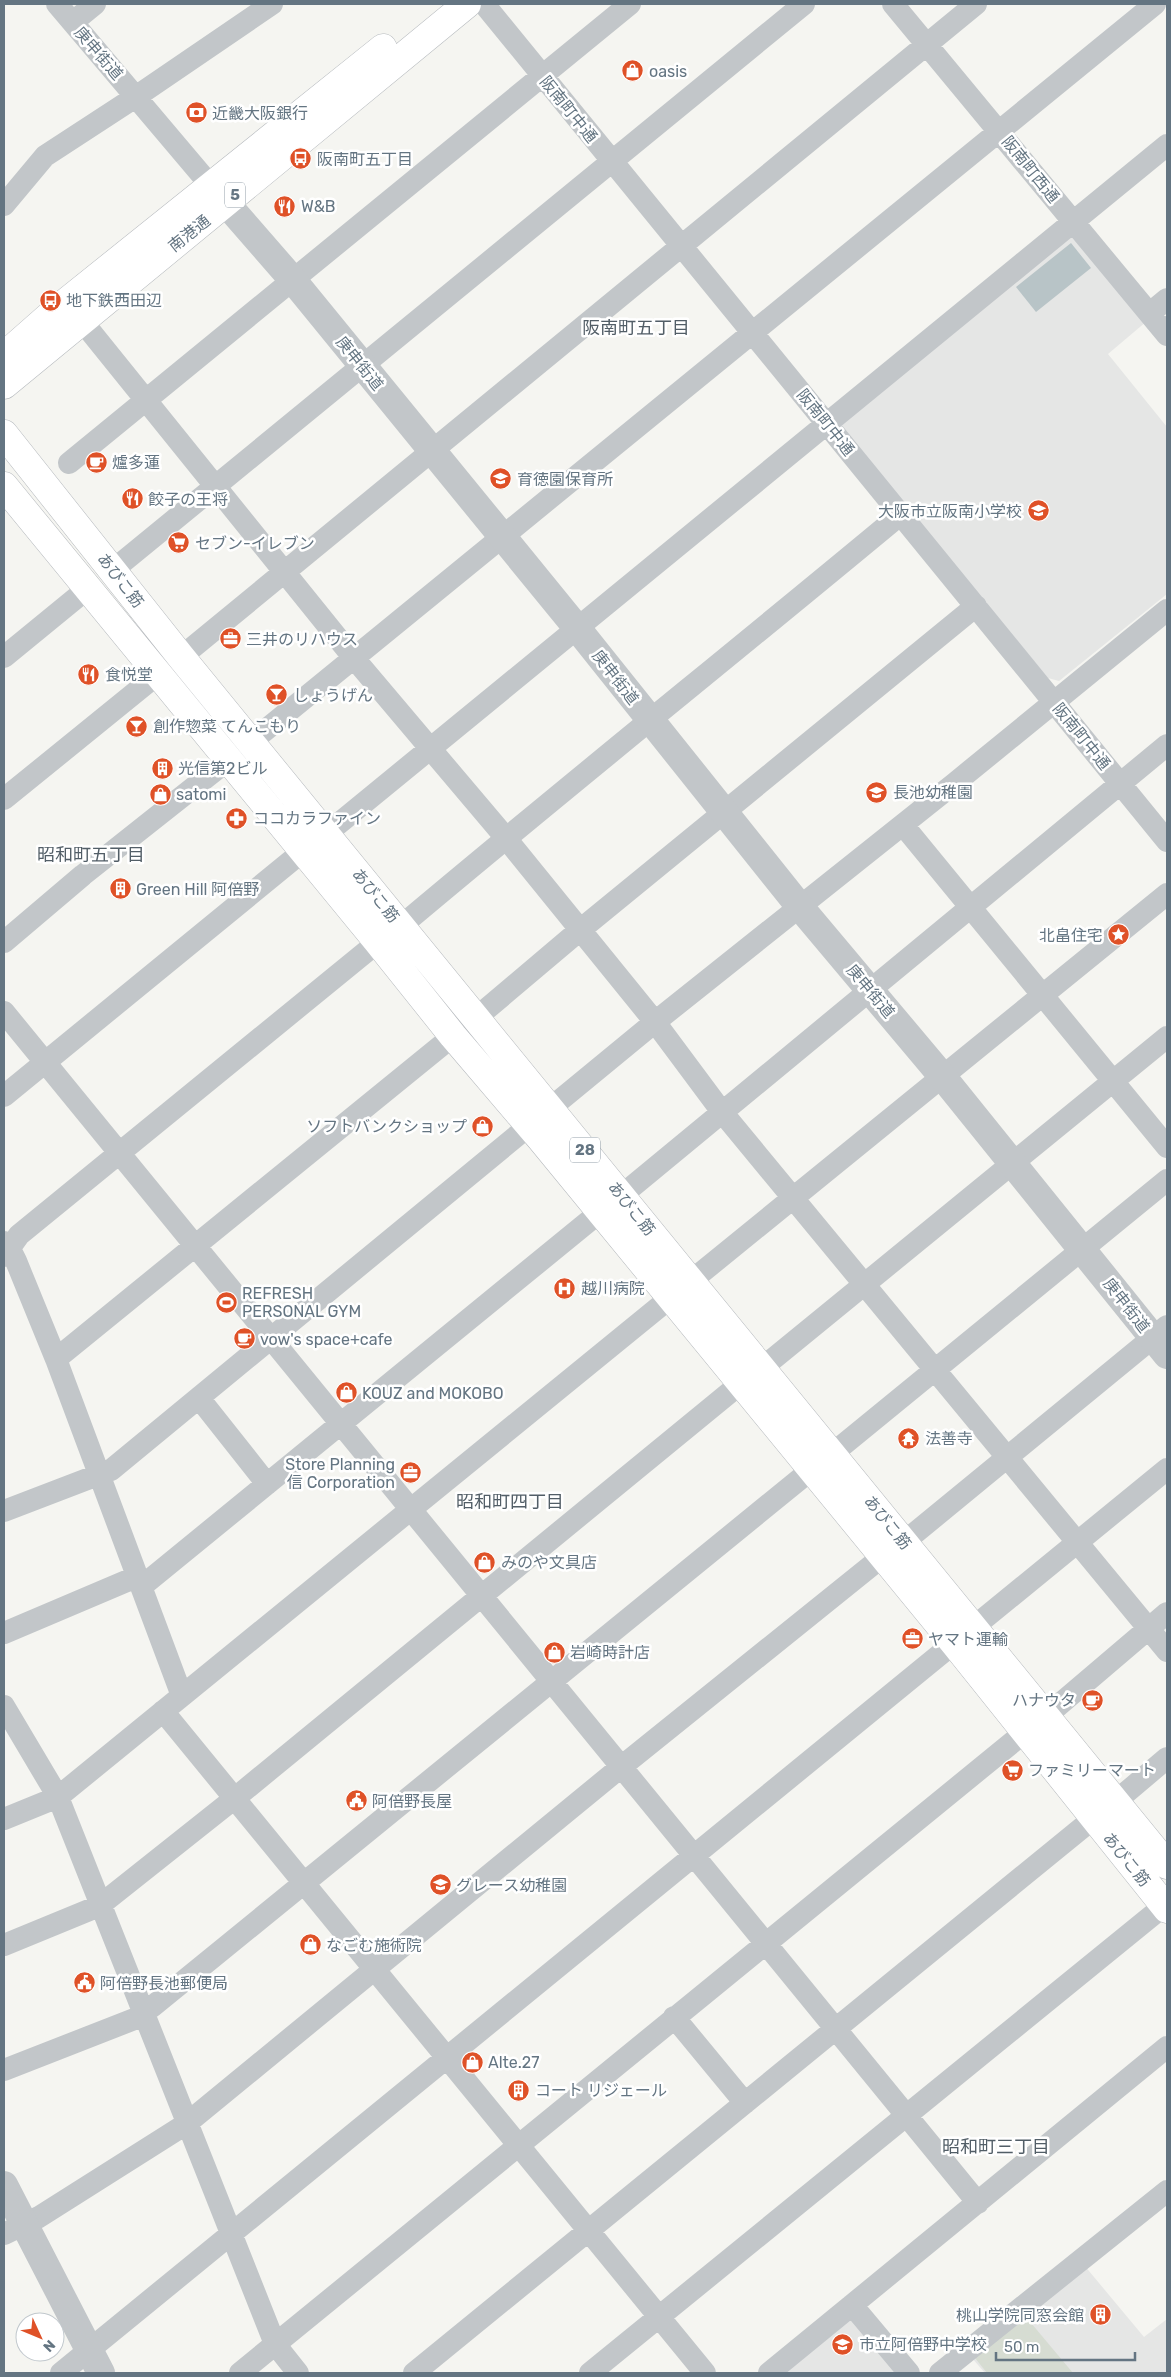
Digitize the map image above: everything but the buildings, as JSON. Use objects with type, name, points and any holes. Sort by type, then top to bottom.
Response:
[{"type":"main road","name":"南港通","points":[[4,386],[82,321],[219,195],[438,4]]},
{"type":"main road","name":"南港通","points":[[4,356],[56,311],[219,195],[467,4]]},
{"type":"main road","name":"あびこ筋","points":[[4,434],[181,657],[762,1368],[882,1557],[1046,1716],[1167,1865]]},
{"type":"main road","name":"あびこ筋","points":[[4,486],[87,590],[229,760],[302,852],[740,1384],[904,1542],[1025,1732],[1166,1907]]},
{"type":"street","name":"庚申街道","points":[[57,4],[292,279],[577,628],[800,907],[942,1076],[1082,1248],[1162,1340]]},
{"type":"street","points":[[73,22],[95,4]]},
{"type":"street","points":[[4,205],[45,156],[272,4]]},
{"type":"street","name":"阪南町中通","points":[[484,4],[1167,841]]},
{"type":"street","points":[[69,463],[630,4]]},
{"type":"street","points":[[113,570],[804,4]]},
{"type":"street","name":"阪南町西通","points":[[893,4],[1167,335]]},
{"type":"street","points":[[181,657],[976,4]]},
{"type":"street","points":[[4,942],[83,875],[229,760],[353,657],[753,333],[998,130],[1155,4]]},
{"type":"street","points":[[326,834],[1167,146]]},
{"type":"street","points":[[1150,314],[1167,299]]},
{"type":"street","points":[[82,321],[353,657],[505,837],[655,1022],[722,1112],[1167,1651]]},
{"type":"street","points":[[401,926],[505,837],[651,721],[901,514]]},
{"type":"street","points":[[4,657],[87,590]]},
{"type":"street","points":[[476,1018],[580,930],[976,606]]},
{"type":"street","points":[[4,1510],[112,1470],[272,1340],[655,1022],[904,825],[1167,610]]},
{"type":"street","points":[[4,799],[158,674]]},
{"type":"street","points":[[622,1195],[1167,745]]},
{"type":"street","points":[[904,825],[1167,1147]]},
{"type":"street","points":[[4,1096],[302,852]]},
{"type":"street","points":[[691,1281],[1167,894]]},
{"type":"street","points":[[182,1696],[56,1359],[5,1248],[378,942]]},
{"type":"street","points":[[4,1012],[978,2203]]},
{"type":"street","points":[[56,1359],[453,1036]]},
{"type":"street","points":[[762,1368],[1167,1037]]},
{"type":"street","points":[[4,2070],[137,2018],[1167,1180]]},
{"type":"street","points":[[4,1633],[129,1580],[147,1582],[600,1212]]},
{"type":"street","points":[[4,1819],[58,1797],[410,1508],[670,1298]]},
{"type":"street","points":[[904,1542],[1007,1457],[1162,1340]]},
{"type":"street","points":[[4,1945],[99,1906],[235,1798],[740,1384]]},
{"type":"street","points":[[199,1398],[267,1484]]},
{"type":"street","points":[[61,2373],[96,2362],[230,2235],[1167,1469]]},
{"type":"street","points":[[14,2229],[186,2124],[882,1557]]},
{"type":"street","points":[[1046,1716],[1167,1613]]},
{"type":"street","points":[[4,1706],[58,1797],[99,1906],[275,2344],[298,2373]]},
{"type":"street","points":[[164,1711],[705,2373]]},
{"type":"street","points":[[240,2373],[1025,1732]]},
{"type":"street","points":[[1116,1800],[1167,1758]]},
{"type":"street","points":[[414,2373],[746,2103],[834,2028],[1094,1818]]},
{"type":"street","points":[[590,2373],[1166,1907]]},
{"type":"street","points":[[674,2017],[746,2103]]},
{"type":"street","points":[[769,2373],[1167,2047]]},
{"type":"street","points":[[4,2186],[14,2229],[96,2362]]},
{"type":"street","points":[[940,2373],[1167,2191]]},
{"type":"street","points":[[852,2305],[909,2373]]},
{"type":"shaded area","name":"大阪市立阪南小学校","points":[[1068,234],[1079,237],[1147,321],[1108,354],[1167,427],[1167,594],[1059,681],[1048,678],[839,425]]},
{"type":"shaded area","points":[[1071,243],[1091,268],[1036,312],[1016,287]]},
{"type":"shaded area","points":[[1084,2265],[1144,2337],[1167,2319],[1167,2373],[985,2373],[971,2357]]},
{"type":"shaded area","name":"市立阿倍野中学校","points":[[848,2315],[897,2373],[778,2373]]},
{"type":"shaded area","points":[[1026,2317],[1073,2373],[987,2373],[975,2358]]},
{"type":"place","name":"oasis","points":[[633,71]]},
{"type":"place","name":"近畿大阪銀行","points":[[196,113]]},
{"type":"place","name":"阪南町五丁目","points":[[301,159]]},
{"type":"place","name":"W&B","points":[[285,206]]},
{"type":"place","name":"地下鉄西田辺","points":[[50,300]]},
{"type":"place","name":"爐多蓮","points":[[96,462]]},
{"type":"place","name":"育徳園保育所","points":[[501,479]]},
{"type":"place","name":"餃子の王将","points":[[132,499]]},
{"type":"place","name":"大阪市立阪南小学校","points":[[1038,511]]},
{"type":"place","name":"セブン-イレブン","points":[[179,543]]},
{"type":"place","name":"三井のリハウス","points":[[230,639]]},
{"type":"place","name":"食悦堂","points":[[89,674]]},
{"type":"place","name":"しょうげん","points":[[277,695]]},
{"type":"place","name":"創作惣菜 てんこもり","points":[[137,726]]},
{"type":"place","name":"光信第2ビル","points":[[162,768]]},
{"type":"place","name":"長池幼稚園","points":[[877,792]]},
{"type":"place","name":"satomi","points":[[160,794]]},
{"type":"place","name":"ココカラファイン","points":[[237,818]]},
{"type":"place","name":"Green Hill 阿倍野","points":[[120,889]]},
{"type":"place","name":"北畠住宅","points":[[1119,935]]},
{"type":"place","name":"ソフトバンクショップ","points":[[483,1126]]},
{"type":"place","name":"越川病院","points":[[565,1288]]},
{"type":"place","name":"REFRESH PERSONAL GYM","points":[[226,1302]]},
{"type":"place","name":"vow's space+cafe","points":[[244,1339]]},
{"type":"place","name":"KOUZ and MOKOBO","points":[[346,1393]]},
{"type":"place","name":"法善寺","points":[[909,1438]]},
{"type":"place","name":"Store Planning 信 Corporation","points":[[411,1473]]},
{"type":"place","name":"みのや文具店","points":[[485,1562]]},
{"type":"place","name":"ヤマト運輸","points":[[912,1639]]},
{"type":"place","name":"岩崎時計店","points":[[554,1652]]},
{"type":"place","name":"ハナウタ","points":[[1092,1700]]},
{"type":"place","name":"ファミリーマート","points":[[1012,1770]]},
{"type":"place","name":"阿倍野長屋","points":[[356,1801]]},
{"type":"place","name":"グレース幼稚園","points":[[440,1885]]},
{"type":"place","name":"なごむ施術院","points":[[310,1945]]},
{"type":"place","name":"阿倍野長池郵便局","points":[[84,1983]]},
{"type":"place","name":"Alte.27","points":[[472,2062]]},
{"type":"place","name":"コート リジェール","points":[[519,2090]]},
{"type":"place","name":"桃山学院同窓会館","points":[[1100,2315]]},
{"type":"place","name":"市立阿倍野中学校","points":[[843,2344]]},
{"type":"district","name":"阪南町五丁目","points":[[636,328]]},
{"type":"district","name":"昭和町五丁目","points":[[91,855]]},
{"type":"district","name":"昭和町四丁目","points":[[510,1502]]},
{"type":"district","name":"昭和町三丁目","points":[[996,2147]]}]
